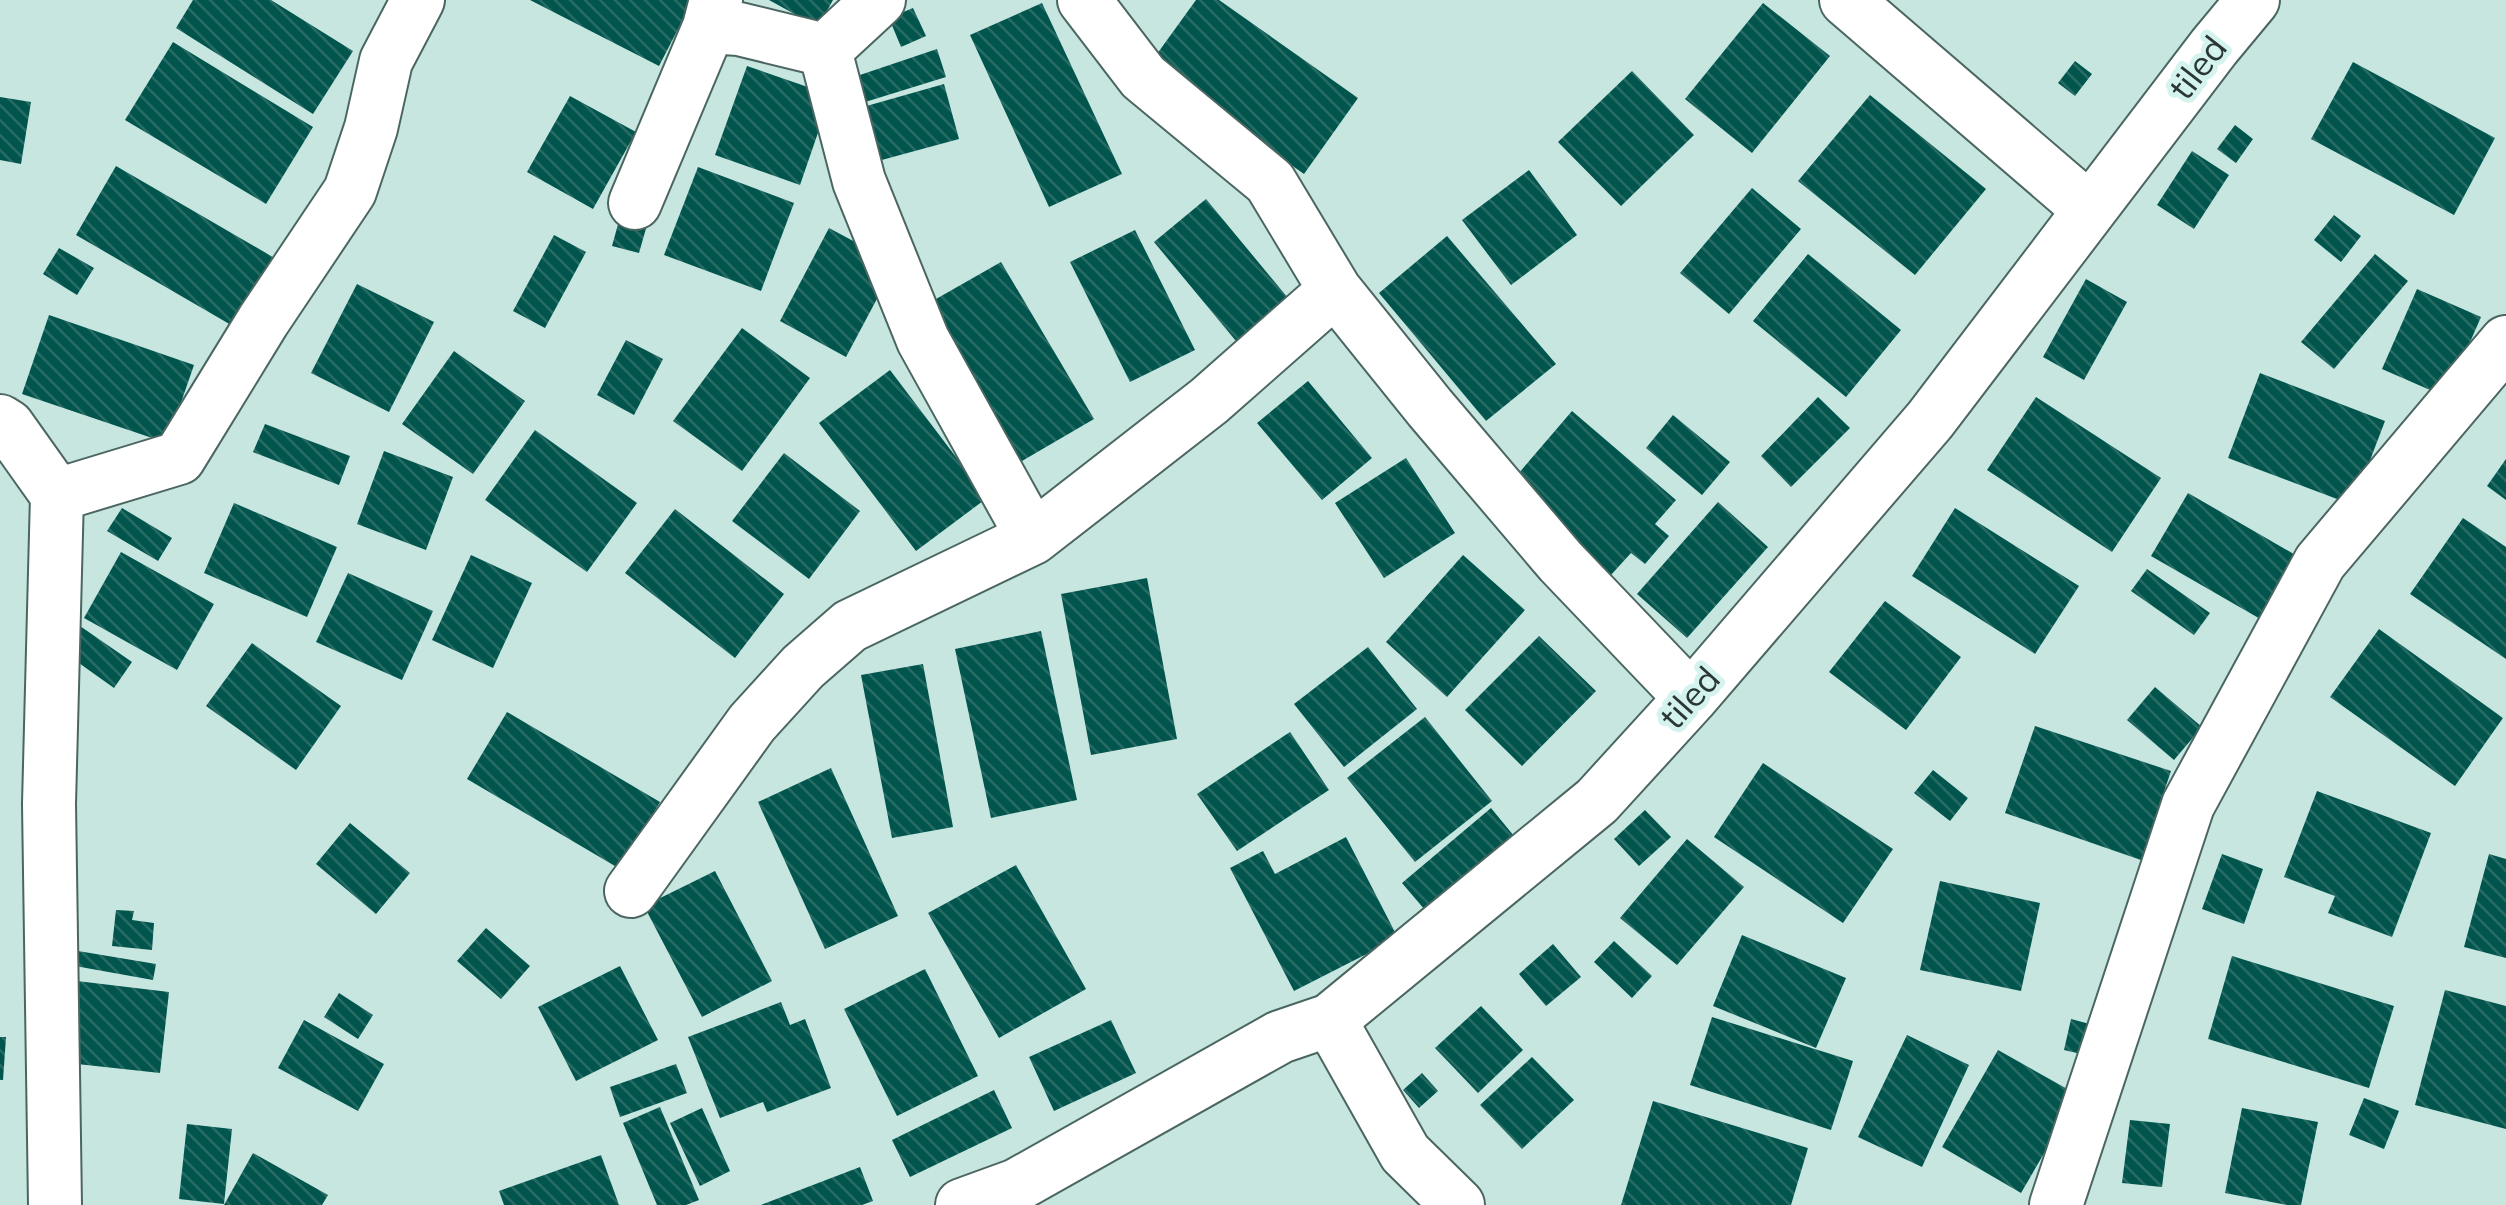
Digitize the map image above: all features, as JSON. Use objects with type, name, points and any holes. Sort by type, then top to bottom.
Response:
[{"type":"street","points":[[57,495],[179,458],[263,321],[350,191],[371,128],[386,62],[418,0]]},
{"type":"street","points":[[825,50],[878,0]]},
{"type":"street","points":[[1084,0],[1143,77],[1270,182],[1335,290],[1430,408],[1562,562],[1691,698]]},
{"type":"street","points":[[1846,0],[2090,210]]},
{"type":"street","name":"tiled","points":[[962,1205],[1017,1185],[1280,1036],[1330,1020],[1597,801],[1930,420],[2253,0]]},
{"type":"street","points":[[635,203],[712,14],[739,29],[825,50]]},
{"type":"street","points":[[825,50],[859,181],[922,340],[1033,538]]},
{"type":"street","points":[[631,891],[752,723],[803,667],[850,626],[1033,538],[1210,401],[1335,290]]},
{"type":"street","points":[[2056,1205],[2188,805],[2320,562],[2506,342]]},
{"type":"street","points":[[0,420],[57,495],[49,804],[56,1205]]},
{"type":"street","points":[[1330,1020],[1405,1154],[1458,1205]]},
{"type":"building","points":[[193,0],[271,0],[353,51],[313,114],[176,28]]},
{"type":"building","points":[[530,0],[693,0],[659,66]]},
{"type":"building","points":[[769,0],[833,0],[818,27]]},
{"type":"building","points":[[1196,0],[1219,0],[1358,98],[1304,174],[1149,65]]},
{"type":"building","points":[[1042,3],[1122,174],[1049,207],[970,35]]},
{"type":"building","points":[[1763,3],[1830,56],[1752,153],[1685,99]]},
{"type":"building","points":[[913,8],[926,36],[901,47],[889,18]]},
{"type":"building","points":[[173,42],[313,127],[266,204],[125,120]]},
{"type":"building","points":[[937,49],[946,77],[862,103],[854,77]]},
{"type":"building","points":[[2075,61],[2092,74],[2075,96],[2058,83]]},
{"type":"building","points":[[2353,62],[2495,138],[2454,215],[2311,139]]},
{"type":"building","points":[[747,66],[831,95],[800,185],[715,155]]},
{"type":"building","points":[[1632,71],[1694,135],[1621,206],[1558,142]]},
{"type":"building","points":[[944,84],[959,139],[878,161],[863,107]]},
{"type":"building","points":[[1870,95],[1986,189],[1915,275],[1798,181]]},
{"type":"building","points":[[570,96],[636,132],[593,209],[527,172]]},
{"type":"building","points":[[0,97],[31,102],[21,164],[0,160]]},
{"type":"building","points":[[2235,125],[2253,139],[2236,163],[2217,149]]},
{"type":"building","points":[[2192,151],[2229,175],[2194,229],[2157,205]]},
{"type":"building","points":[[116,166],[278,260],[238,329],[76,235]]},
{"type":"building","points":[[698,167],[794,203],[761,291],[664,255]]},
{"type":"building","points":[[1529,170],[1577,235],[1511,285],[1462,220]]},
{"type":"building","points":[[1752,188],[1801,229],[1729,314],[1680,273]]},
{"type":"building","points":[[1206,199],[1288,298],[1236,341],[1154,242]]},
{"type":"building","points":[[2334,215],[2361,236],[2341,262],[2314,240]]},
{"type":"building","points":[[620,217],[647,225],[639,253],[612,246]]},
{"type":"building","points":[[829,228],[883,257],[887,280],[846,357],[780,321]]},
{"type":"building","points":[[1135,230],[1195,350],[1130,382],[1070,262]]},
{"type":"building","points":[[554,235],[586,252],[545,328],[513,311]]},
{"type":"building","points":[[1447,236],[1556,364],[1486,421],[1379,293]]},
{"type":"building","points":[[59,248],[94,268],[77,295],[43,274]]},
{"type":"building","points":[[1808,254],[1901,330],[1846,397],[1753,321]]},
{"type":"building","points":[[2375,254],[2408,281],[2334,369],[2301,342]]},
{"type":"building","points":[[1001,262],[1094,419],[1015,465],[922,307]]},
{"type":"building","points":[[2086,279],[2127,302],[2084,380],[2043,357]]},
{"type":"building","points":[[357,284],[434,322],[389,412],[311,373]]},
{"type":"building","points":[[2417,289],[2481,317],[2446,397],[2382,369]]},
{"type":"building","points":[[49,315],[194,365],[167,443],[22,394]]},
{"type":"building","points":[[742,328],[810,378],[742,471],[673,421]]},
{"type":"building","points":[[626,340],[663,359],[634,415],[597,395]]},
{"type":"building","points":[[454,351],[525,401],[473,474],[402,424]]},
{"type":"building","points":[[890,370],[987,498],[916,551],[819,423]]},
{"type":"building","points":[[2260,373],[2385,421],[2353,505],[2228,458]]},
{"type":"building","points":[[1308,381],[1372,458],[1322,500],[1257,423]]},
{"type":"building","points":[[1818,397],[1850,428],[1791,487],[1761,456]]},
{"type":"building","points":[[2036,397],[2161,478],[2112,552],[1987,470]]},
{"type":"building","points":[[1572,411],[1676,500],[1655,524],[1669,536],[1645,564],[1631,553],[1610,576],[1506,488]]},
{"type":"building","points":[[1673,415],[1730,462],[1702,495],[1646,448]]},
{"type":"building","points":[[265,424],[350,456],[339,485],[253,452]]},
{"type":"building","points":[[535,430],[637,503],[587,572],[485,500]]},
{"type":"building","points":[[384,451],[453,477],[426,550],[357,524]]},
{"type":"building","points":[[784,453],[860,511],[809,579],[732,521]]},
{"type":"building","points":[[1406,458],[1455,533],[1384,578],[1335,503]]},
{"type":"building","points":[[2506,459],[2506,500],[2487,486]]},
{"type":"building","points":[[2188,493],[2306,561],[2269,624],[2151,556]]},
{"type":"building","points":[[1718,502],[1768,547],[1687,638],[1637,594]]},
{"type":"building","points":[[234,503],[337,547],[307,617],[204,573]]},
{"type":"building","points":[[122,508],[172,538],[158,561],[107,531]]},
{"type":"building","points":[[1955,508],[2079,586],[2035,654],[1912,576]]},
{"type":"building","points":[[675,509],[784,594],[735,658],[625,573]]},
{"type":"building","points":[[2463,518],[2506,547],[2506,659],[2410,594]]},
{"type":"building","points":[[121,552],[214,604],[177,670],[84,618]]},
{"type":"building","points":[[471,555],[532,583],[493,668],[432,640]]},
{"type":"building","points":[[1463,555],[1525,610],[1447,697],[1386,642]]},
{"type":"building","points":[[2147,569],[2210,613],[2194,635],[2131,591]]},
{"type":"building","points":[[348,573],[433,611],[402,680],[316,642]]},
{"type":"building","points":[[1147,578],[1177,739],[1091,755],[1061,594]]},
{"type":"building","points":[[1885,601],[1961,657],[1906,730],[1829,672]]},
{"type":"building","points":[[80,626],[132,662],[114,688],[62,651]]},
{"type":"building","points":[[2379,629],[2503,718],[2455,786],[2330,697]]},
{"type":"building","points":[[1041,631],[1077,800],[991,818],[955,649]]},
{"type":"building","points":[[1539,636],[1596,691],[1522,766],[1465,710]]},
{"type":"building","points":[[252,643],[341,706],[296,770],[206,706]]},
{"type":"building","points":[[1368,647],[1417,709],[1344,767],[1294,704]]},
{"type":"building","points":[[923,664],[953,827],[892,838],[861,675]]},
{"type":"building","points":[[2155,687],[2202,727],[2174,760],[2127,720]]},
{"type":"building","points":[[507,712],[660,802],[620,869],[467,779]]},
{"type":"building","points":[[1425,717],[1492,801],[1415,862],[1347,778]]},
{"type":"building","points":[[2035,726],[2171,771],[2141,860],[2005,813]]},
{"type":"building","points":[[1290,732],[1329,790],[1237,851],[1197,794]]},
{"type":"building","points":[[1763,763],[1893,849],[1843,923],[1714,837]]},
{"type":"building","points":[[831,768],[898,916],[825,949],[758,802]]},
{"type":"building","points":[[1933,770],[1968,798],[1950,821],[1914,793]]},
{"type":"building","points":[[2317,791],[2431,833],[2392,937],[2328,913],[2335,896],[2284,877]]},
{"type":"building","points":[[1491,808],[1514,836],[1425,910],[1402,883]]},
{"type":"building","points":[[1645,810],[1671,837],[1639,866],[1614,839]]},
{"type":"building","points":[[350,823],[410,873],[376,914],[316,864]]},
{"type":"building","points":[[1346,837],[1398,938],[1294,991],[1230,868],[1263,851],[1275,874]]},
{"type":"building","points":[[1687,839],[1744,887],[1677,965],[1620,918]]},
{"type":"building","points":[[2222,854],[2263,869],[2244,924],[2202,909]]},
{"type":"building","points":[[2489,854],[2506,859],[2506,958],[2464,947]]},
{"type":"building","points":[[1016,865],[1086,989],[999,1038],[928,913]]},
{"type":"building","points":[[715,871],[772,981],[702,1017],[644,906]]},
{"type":"building","points":[[1940,881],[2040,903],[2021,991],[1920,970]]},
{"type":"building","points":[[116,910],[134,911],[132,920],[154,923],[152,950],[112,946]]},
{"type":"building","points":[[486,928],[530,966],[501,999],[457,961]]},
{"type":"building","points":[[1742,935],[1846,978],[1816,1048],[1713,1006]]},
{"type":"building","points":[[1614,941],[1652,976],[1632,998],[1594,962]]},
{"type":"building","points":[[1553,944],[1581,977],[1546,1006],[1519,974]]},
{"type":"building","points":[[78,951],[156,964],[153,980],[75,966]]},
{"type":"building","points":[[2232,956],[2394,1006],[2369,1088],[2208,1039]]},
{"type":"building","points":[[620,966],[658,1040],[576,1081],[538,1007]]},
{"type":"building","points":[[925,969],[978,1076],[897,1116],[844,1009]]},
{"type":"building","points":[[77,981],[169,992],[160,1073],[68,1063]]},
{"type":"building","points":[[2445,990],[2506,1006],[2506,1129],[2415,1105]]},
{"type":"building","points":[[339,993],[373,1015],[358,1039],[324,1017]]},
{"type":"building","points":[[781,1002],[790,1025],[805,1019],[831,1088],[767,1112],[763,1102],[720,1118],[688,1037]]},
{"type":"building","points":[[1481,1006],[1523,1050],[1478,1093],[1435,1048]]},
{"type":"building","points":[[1712,1017],[1853,1061],[1831,1130],[1690,1085]]},
{"type":"building","points":[[2071,1019],[2101,1027],[2094,1057],[2064,1050]]},
{"type":"building","points":[[304,1020],[384,1064],[358,1111],[278,1068]]},
{"type":"building","points":[[1111,1020],[1136,1073],[1054,1111],[1029,1057]]},
{"type":"building","points":[[1907,1035],[1969,1065],[1922,1167],[1858,1137]]},
{"type":"building","points":[[0,1037],[6,1037],[3,1080],[0,1080]]},
{"type":"building","points":[[1998,1050],[2078,1095],[2021,1193],[1942,1147]]},
{"type":"building","points":[[1532,1057],[1574,1100],[1522,1149],[1480,1105]]},
{"type":"building","points":[[676,1064],[687,1093],[620,1117],[610,1087]]},
{"type":"building","points":[[1422,1073],[1438,1091],[1419,1108],[1403,1090]]},
{"type":"building","points":[[994,1090],[1012,1128],[910,1177],[892,1140]]},
{"type":"building","points":[[2364,1098],[2399,1111],[2384,1149],[2349,1135]]},
{"type":"building","points":[[1653,1101],[1808,1148],[1791,1205],[1621,1205]]},
{"type":"building","points":[[660,1107],[699,1200],[686,1205],[657,1205],[623,1123]]},
{"type":"building","points":[[702,1108],[730,1171],[700,1186],[670,1123]]},
{"type":"building","points":[[2242,1108],[2318,1122],[2301,1205],[2225,1193]]},
{"type":"building","points":[[2130,1120],[2170,1124],[2162,1187],[2122,1183]]},
{"type":"building","points":[[187,1124],[232,1129],[224,1204],[179,1199]]},
{"type":"building","points":[[253,1153],[328,1195],[322,1205],[224,1205]]},
{"type":"building","points":[[601,1155],[619,1205],[504,1205],[499,1191]]},
{"type":"building","points":[[860,1167],[873,1201],[862,1205],[761,1205]]}]
